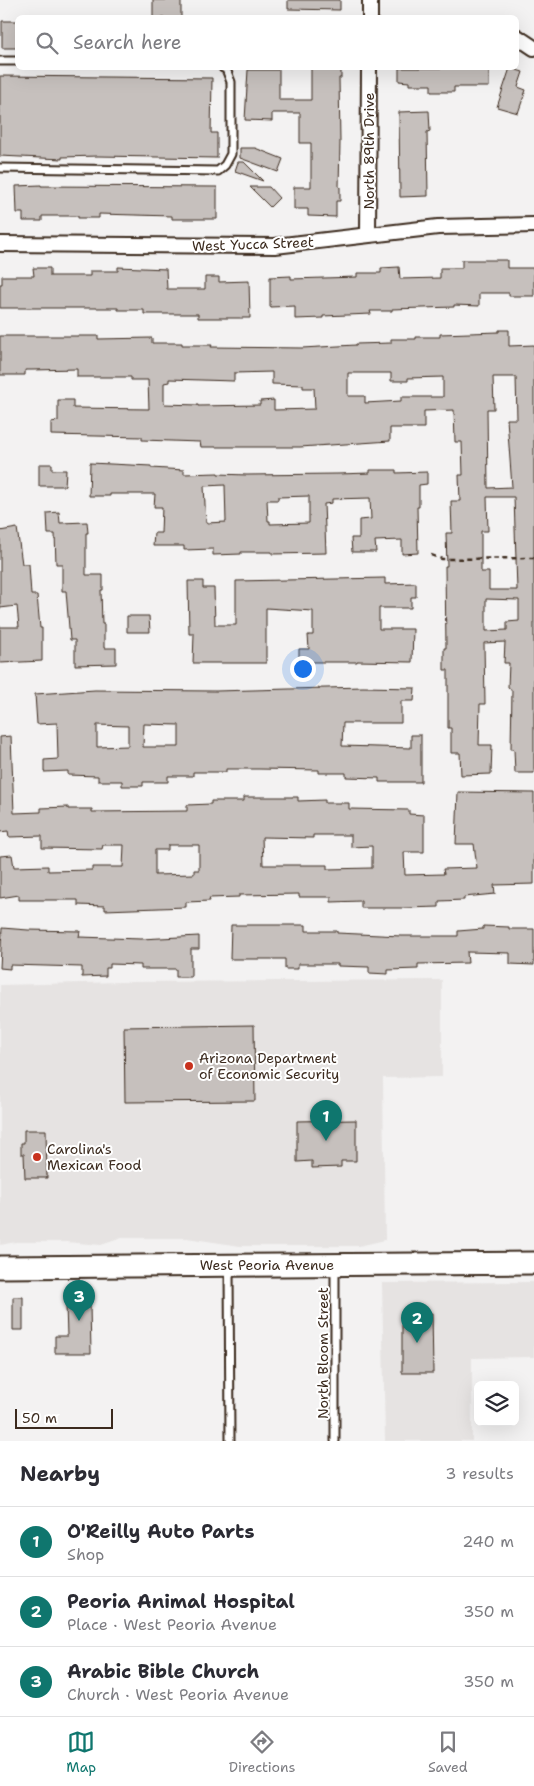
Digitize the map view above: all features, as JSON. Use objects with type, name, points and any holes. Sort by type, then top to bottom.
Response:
[{"type":"main road","name":"West Peoria Avenue","points":[[0,1268],[534,1263]]},
{"type":"street","points":[[370,0],[370,15]]},
{"type":"street","points":[[519,38],[534,48]]},
{"type":"street","name":"North 89th Drive","points":[[368,234],[369,70]]},
{"type":"street","name":"West Yucca Street","points":[[0,244],[276,246],[438,227],[534,225]]},
{"type":"lane","points":[[0,61],[15,61]]},
{"type":"lane","points":[[0,168],[218,170],[225,165],[231,154],[231,82],[226,70]]},
{"type":"lane","points":[[229,1265],[230,1441]]},
{"type":"lane","name":"North Bloom Street","points":[[335,1265],[335,1441]]},
{"type":"path","points":[[431,555],[442,559],[534,558]]},
{"type":"shaded area","points":[[442,980],[442,1077],[383,1078],[385,1240],[359,1246],[240,1246],[187,1238],[122,1238],[101,1245],[66,1242],[16,1242],[0,1245],[0,985],[122,982]]},
{"type":"shaded area","points":[[534,1282],[534,1357],[472,1358],[472,1441],[385,1441],[382,1283]]},
{"type":"building","points":[[153,0],[181,0],[181,15],[153,15]]},
{"type":"building","points":[[288,0],[340,0],[340,10],[288,9]]},
{"type":"building","points":[[2,21],[15,21],[15,48],[2,48]]},
{"type":"building","points":[[248,70],[279,70],[279,100],[311,100],[311,70],[341,70],[341,78],[339,78],[340,201],[336,201],[336,217],[308,216],[308,209],[294,209],[294,187],[311,187],[311,143],[300,143],[300,113],[272,113],[272,121],[245,120]]},
{"type":"building","points":[[399,70],[489,70],[489,87],[454,87],[454,92],[431,92],[431,85],[409,85],[409,82],[399,81]]},
{"type":"building","points":[[509,70],[523,72],[518,87],[526,90],[518,113],[497,107]]},
{"type":"building","points":[[0,76],[212,78],[211,133],[217,133],[217,158],[98,156],[62,157],[62,159],[0,156]]},
{"type":"building","points":[[429,111],[430,131],[427,132],[428,196],[400,197],[399,112]]},
{"type":"building","points":[[240,148],[255,148],[283,159],[278,172],[240,158]]},
{"type":"building","points":[[238,162],[244,162],[263,181],[235,171]]},
{"type":"building","points":[[16,186],[217,187],[217,219],[172,219],[172,216],[99,214],[99,218],[42,216],[42,221],[23,221],[23,213],[17,213]]},
{"type":"building","points":[[250,187],[269,187],[279,198],[270,207]]},
{"type":"building","points":[[462,260],[507,260],[507,268],[534,268],[534,296],[509,296],[509,293],[479,293],[479,306],[454,305],[454,307],[392,309],[392,311],[370,311],[371,314],[323,316],[323,318],[295,319],[295,306],[270,307],[270,277],[291,276],[291,279],[357,277],[357,273],[381,273],[381,268],[399,267],[400,279],[440,278],[440,268],[462,268]]},
{"type":"building","points":[[118,267],[166,269],[167,289],[205,289],[205,277],[219,277],[219,282],[249,281],[250,318],[198,318],[198,314],[144,314],[144,310],[118,310],[118,308],[0,308],[2,276],[34,276],[33,268],[50,268],[50,276],[90,276],[90,271],[118,271]]},
{"type":"building","points":[[499,330],[509,330],[509,346],[534,345],[534,773],[515,773],[514,749],[511,749],[512,690],[508,687],[509,663],[504,663],[505,642],[484,643],[485,704],[480,704],[479,745],[492,745],[491,774],[461,775],[460,753],[451,753],[451,728],[448,728],[448,670],[444,670],[444,648],[446,648],[446,533],[452,533],[451,501],[460,501],[459,475],[463,475],[462,442],[455,442],[454,410],[424,411],[424,428],[390,428],[390,441],[300,447],[201,447],[200,442],[142,440],[142,437],[51,435],[51,422],[58,421],[58,400],[73,400],[73,408],[149,409],[148,380],[131,380],[131,377],[77,377],[77,369],[25,370],[25,375],[0,375],[0,336],[98,336],[98,339],[152,338],[152,343],[212,345],[211,347],[302,348],[391,343],[391,339],[440,337],[440,334],[499,332]],"holes":[[[272,372],[272,384],[303,385],[303,388],[314,388],[315,409],[274,410],[274,400],[260,401],[260,405],[198,406],[164,404],[164,383],[169,382],[169,379],[234,381],[234,373]],[[348,373],[391,373],[391,381],[408,381],[408,378],[443,377],[443,397],[401,397],[401,401],[365,403],[365,396],[348,396]],[[493,377],[516,377],[517,419],[507,419],[512,487],[488,488],[487,409],[494,409]],[[487,497],[514,497],[517,590],[489,590],[489,572],[481,572],[481,531],[488,531]],[[486,599],[519,600],[519,621],[507,622],[507,630],[486,631]]]},
{"type":"building","points":[[90,463],[151,466],[151,468],[184,470],[184,474],[338,474],[370,473],[370,470],[396,470],[396,473],[427,472],[427,484],[419,485],[419,507],[417,507],[418,553],[402,554],[402,540],[375,541],[376,552],[352,552],[351,538],[359,538],[359,520],[371,519],[370,498],[332,499],[332,503],[324,504],[326,553],[272,554],[272,552],[241,552],[241,554],[213,555],[213,549],[184,550],[184,546],[153,546],[154,533],[161,533],[162,507],[154,507],[155,494],[89,496]],"holes":[[[225,485],[226,522],[206,523],[204,486]],[[309,496],[309,523],[270,524],[270,521],[268,521],[267,500],[278,500],[278,497]]]},
{"type":"building","points":[[39,464],[52,464],[52,470],[66,470],[65,486],[39,486]]},
{"type":"building","points":[[59,512],[60,523],[87,522],[86,575],[103,575],[103,590],[101,590],[104,648],[116,648],[116,664],[75,665],[75,640],[70,640],[66,591],[62,591],[62,564],[56,564],[55,534],[48,534],[47,513]]},
{"type":"building","points":[[17,528],[22,564],[29,564],[31,595],[37,595],[40,628],[42,628],[42,661],[0,663],[0,627],[19,627],[17,606],[0,608],[0,531]]},
{"type":"building","points":[[385,578],[385,584],[416,583],[416,597],[411,597],[411,608],[379,608],[379,629],[413,629],[412,662],[299,662],[299,649],[309,649],[308,635],[313,635],[313,611],[266,608],[266,663],[193,663],[194,634],[189,634],[188,581],[203,581],[203,588],[214,588],[215,625],[236,625],[236,581]]},
{"type":"building","points":[[127,616],[149,616],[150,632],[127,632]]},
{"type":"building","points":[[363,687],[415,688],[414,701],[401,701],[401,723],[343,723],[342,746],[411,748],[411,735],[421,735],[421,782],[379,782],[379,778],[346,777],[346,773],[319,773],[319,770],[226,769],[226,772],[193,772],[193,776],[168,776],[168,782],[143,782],[143,786],[122,786],[122,781],[98,781],[98,776],[68,775],[68,771],[44,772],[44,760],[58,759],[57,723],[37,724],[35,694],[95,690],[216,691]],"holes":[[[144,724],[179,725],[179,747],[143,747]],[[97,725],[128,726],[128,746],[97,747]]]},
{"type":"building","points":[[11,736],[14,813],[41,812],[41,808],[68,807],[68,809],[92,809],[92,812],[187,811],[187,805],[211,804],[211,801],[244,801],[244,797],[298,797],[298,801],[325,800],[325,803],[349,803],[349,809],[409,810],[409,814],[424,815],[424,852],[404,852],[405,875],[444,874],[443,869],[477,868],[474,844],[456,844],[458,792],[534,793],[534,884],[494,885],[495,894],[464,897],[464,900],[439,901],[439,907],[406,908],[361,908],[361,901],[331,902],[331,897],[299,897],[299,894],[239,895],[239,897],[209,898],[210,901],[186,902],[186,907],[105,910],[105,906],[78,905],[78,900],[19,900],[19,895],[0,898],[0,856],[12,855],[14,867],[48,866],[48,871],[92,870],[92,867],[123,867],[124,845],[103,845],[102,849],[42,848],[42,836],[9,837],[8,831],[0,832],[0,737]],"holes":[[[313,835],[351,835],[351,847],[372,846],[372,868],[327,869],[327,865],[263,865],[262,837],[313,838]],[[168,845],[199,845],[199,870],[194,870],[194,874],[155,875],[155,850],[168,850]]]},
{"type":"building","points":[[231,925],[306,925],[306,931],[337,931],[337,933],[401,936],[458,936],[458,931],[483,929],[483,926],[534,929],[534,965],[510,964],[510,953],[467,952],[468,963],[418,964],[418,969],[388,970],[388,974],[369,973],[369,967],[338,966],[338,964],[298,964],[298,969],[285,969],[285,959],[230,959]]},
{"type":"building","points":[[2,928],[80,931],[79,937],[141,939],[199,936],[199,949],[191,949],[191,977],[176,977],[176,969],[141,969],[141,965],[110,964],[110,968],[106,968],[106,976],[82,977],[82,967],[10,965],[10,969],[0,968]]},
{"type":"building","name":"Arizona Department of Economic Security","points":[[254,1025],[255,1101],[125,1102],[124,1027]]},
{"type":"building","points":[[356,1120],[356,1161],[341,1161],[341,1167],[312,1168],[312,1161],[297,1162],[297,1121]]},
{"type":"building","name":"Carolina's Mexican Food","points":[[24,1130],[46,1130],[47,1178],[25,1178],[24,1154],[21,1154],[21,1143],[24,1143]]},
{"type":"building","points":[[13,1297],[23,1297],[23,1330],[13,1330]]},
{"type":"building","points":[[66,1305],[90,1305],[91,1353],[55,1353],[55,1336],[67,1336]]},
{"type":"building","points":[[402,1313],[432,1313],[433,1373],[402,1373]]},
{"type":"place","name":"Arizona Department of Economic Security","points":[[189,1066]]},
{"type":"place","name":"O'Reilly Auto Parts","points":[[326,1141]]},
{"type":"place","name":"Carolina's Mexican Food","points":[[37,1157]]},
{"type":"place","name":"Arabic Bible Church","points":[[79,1321]]},
{"type":"place","name":"Peoria Animal Hospital","points":[[417,1343]]}]
